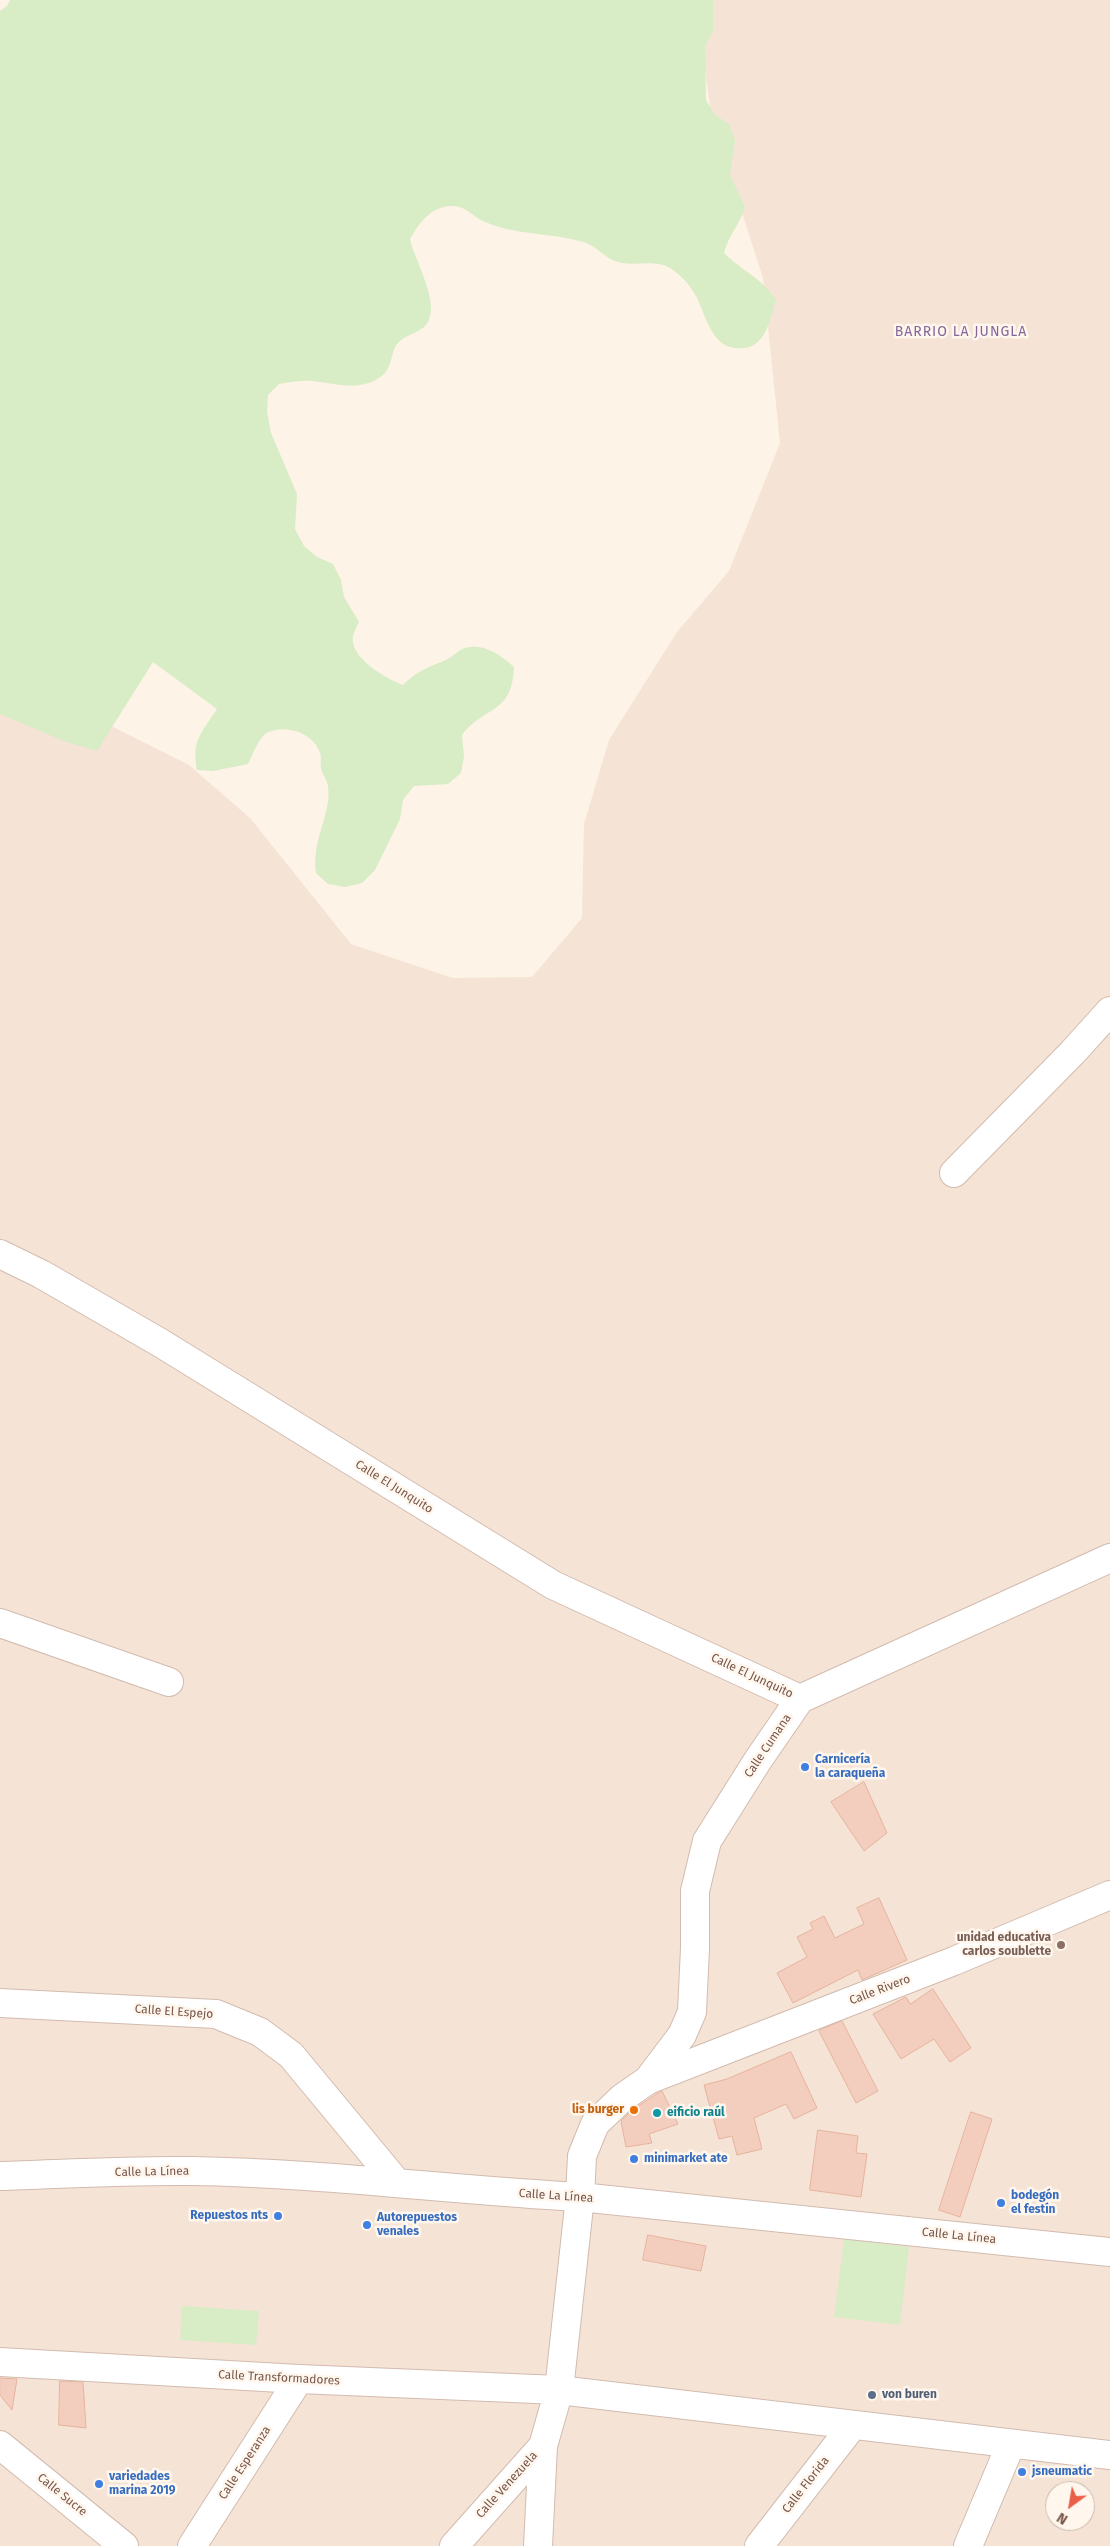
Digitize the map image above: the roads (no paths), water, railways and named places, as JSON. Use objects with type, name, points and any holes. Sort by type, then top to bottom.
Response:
[{"type":"street","points":[[954,1173],[1073,1052],[1110,1011]]},
{"type":"street","name":"Calle El Junquito","points":[[0,1254],[41,1274],[159,1342],[553,1585],[800,1699]]},
{"type":"street","points":[[800,1699],[1110,1558]]},
{"type":"street","points":[[0,1623],[169,1682]]},
{"type":"street","name":"Calle Cumana","points":[[648,2080],[682,2035],[692,2012],[696,1948],[695,1891],[707,1841],[758,1760],[800,1699]]},
{"type":"street","name":"Calle Rivero","points":[[648,2080],[954,1961],[1110,1895]]},
{"type":"street","name":"Calle El Espejo","points":[[0,2003],[216,2014],[260,2032],[291,2055],[398,2183]]},
{"type":"street","name":"Calle Venezuela","points":[[454,2546],[543,2446],[559,2390],[580,2197],[582,2156],[595,2124],[622,2098],[648,2080]]},
{"type":"street","name":"Calle La Línea","points":[[0,2176],[192,2171],[398,2183],[499,2193],[580,2197],[1110,2252]]},
{"type":"street","name":"Calle Transformadores","points":[[0,2362],[299,2379],[559,2390]]},
{"type":"street","name":"Calle Esperanza","points":[[192,2546],[299,2379]]},
{"type":"street","points":[[559,2390],[1110,2455]]},
{"type":"street","name":"Calle Florida","points":[[759,2546],[853,2425]]},
{"type":"street","points":[[968,2546],[1011,2444]]},
{"type":"street","name":"Calle Sucre","points":[[0,2445],[124,2546]]},
{"type":"street","points":[[538,2546],[543,2446]]},
{"type":"place","name":"Carnicería la caraqueña","points":[[805,1767]]},
{"type":"place","name":"unidad educativa carlos soublette","points":[[1061,1945]]},
{"type":"place","name":"lis burger","points":[[634,2110]]},
{"type":"place","name":"eificio raúl","points":[[657,2113]]},
{"type":"place","name":"minimarket ate","points":[[634,2159]]},
{"type":"place","name":"bodegón el festín","points":[[1001,2203]]},
{"type":"place","name":"Repuestos nts","points":[[278,2216]]},
{"type":"place","name":"Autorepuestos venales","points":[[367,2225]]},
{"type":"place","name":"von buren","points":[[872,2395]]},
{"type":"place","name":"jsneumatic","points":[[1022,2472]]},
{"type":"place","name":"variedades marina 2019","points":[[99,2484]]},
{"type":"district","name":"BARRIO LA JUNGLA","points":[[961,332]]}]
